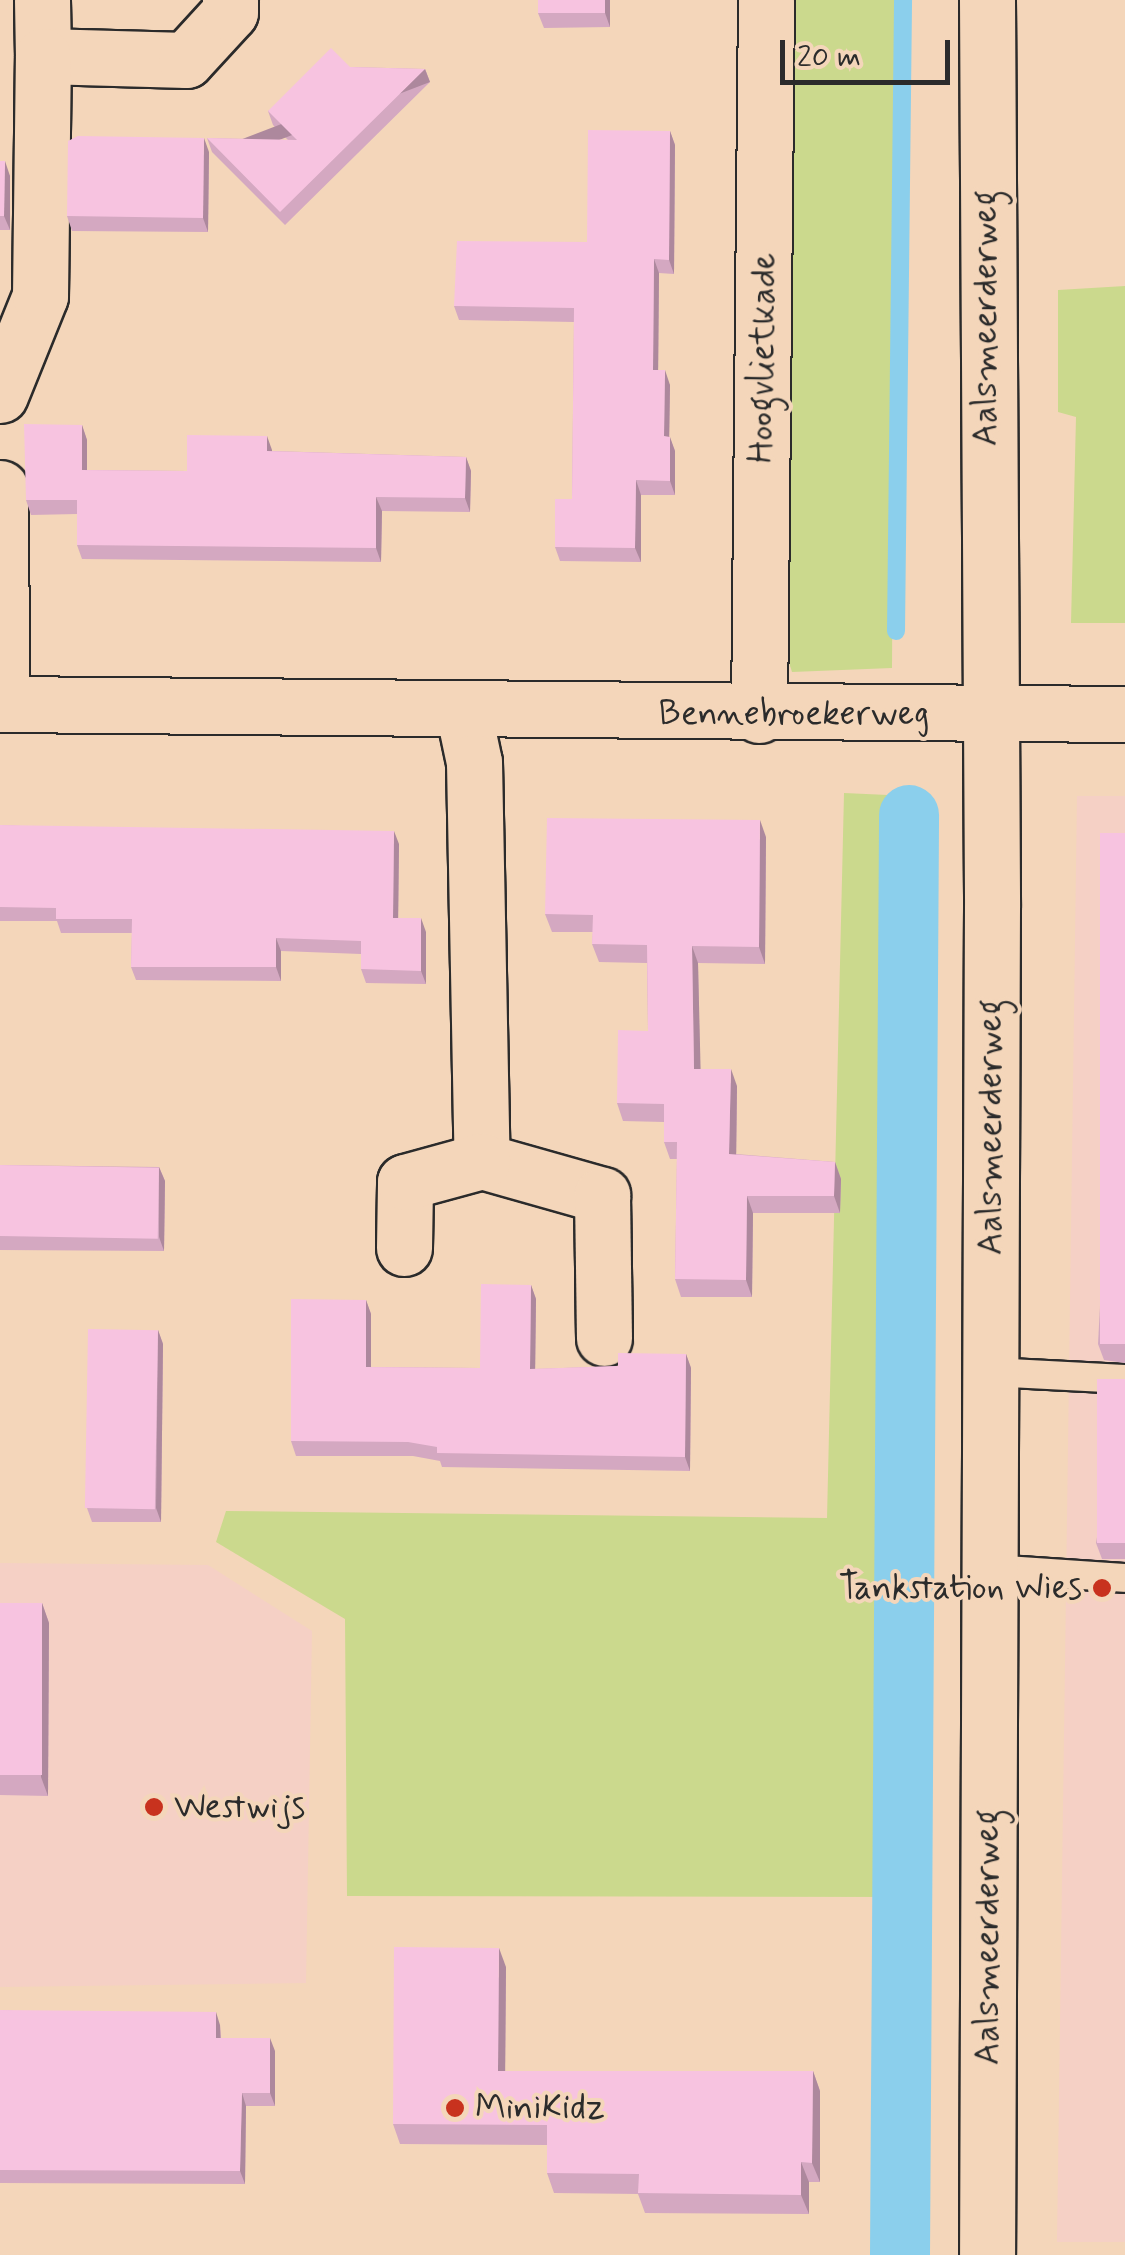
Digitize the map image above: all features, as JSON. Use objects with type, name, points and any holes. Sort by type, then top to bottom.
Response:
[{"type":"street","points":[[0,394],[40,296],[42,0]]},
{"type":"street","points":[[43,56],[186,60],[230,12],[230,0]]},
{"type":"street","name":"Hoogvlietkade","points":[[759,715],[766,0]]},
{"type":"street","name":"Aalsmeerderweg","points":[[987,0],[987,2255]]},
{"type":"street","points":[[0,488],[1,704]]},
{"type":"street","name":"Bennebroekerweg","points":[[1,704],[759,715],[1125,714]]},
{"type":"street","points":[[462,710],[474,762],[482,1161]]},
{"type":"street","points":[[404,1248],[405,1182],[482,1161],[602,1196],[604,1338]]},
{"type":"lane","points":[[990,1372],[1125,1380]]},
{"type":"lane","points":[[990,1569],[1125,1578]]},
{"type":"shaded area","points":[[1077,796],[1125,796],[1125,2242],[1057,2242]]},
{"type":"shaded area","name":"Westwijs","points":[[0,1563],[208,1565],[312,1631],[306,1983],[0,1987]]},
{"type":"green space","points":[[796,0],[896,0],[892,668],[792,672],[784,647]]},
{"type":"green space","points":[[1125,286],[1125,623],[1071,623],[1076,417],[1058,412],[1058,290]]},
{"type":"green space","points":[[844,793],[910,796],[902,1897],[347,1896],[345,1619],[216,1542],[226,1511],[827,1518]]},
{"type":"building","points":[[538,0],[605,0],[605,13],[538,13]]},
{"type":"building","points":[[331,48],[350,67],[425,69],[280,212],[207,138],[297,140],[268,111]]},
{"type":"building","points":[[588,130],[670,131],[669,260],[654,259],[653,370],[665,370],[664,436],[670,437],[670,481],[636,480],[635,548],[555,547],[555,499],[572,499],[574,308],[454,306],[457,241],[587,242]]},
{"type":"building","points":[[78,136],[204,138],[203,218],[67,216],[68,141]]},
{"type":"building","points":[[0,161],[5,161],[4,216],[0,216]]},
{"type":"building","points":[[24,424],[82,425],[82,470],[187,471],[187,435],[267,436],[267,451],[466,457],[465,498],[376,497],[376,548],[77,545],[77,500],[26,500]]},
{"type":"building","points":[[547,818],[760,820],[759,947],[692,946],[694,1069],[731,1069],[729,1154],[835,1162],[834,1196],[747,1196],[746,1280],[675,1279],[677,1142],[664,1142],[664,1104],[617,1103],[618,1030],[648,1031],[647,945],[592,944],[593,915],[545,914]]},
{"type":"building","points":[[0,825],[394,831],[393,918],[421,918],[421,971],[361,969],[361,941],[276,938],[276,967],[131,967],[132,919],[56,919],[56,908],[0,907]]},
{"type":"building","points":[[1100,833],[1125,833],[1125,1344],[1100,1344]]},
{"type":"building","points":[[0,1165],[159,1168],[158,1239],[0,1236]]},
{"type":"building","points":[[481,1284],[531,1285],[530,1369],[618,1366],[618,1353],[686,1354],[685,1457],[437,1453],[437,1447],[408,1442],[291,1441],[291,1299],[366,1300],[366,1367],[480,1368]]},
{"type":"building","points":[[88,1329],[158,1330],[155,1509],[85,1508]]},
{"type":"building","points":[[1097,1379],[1125,1379],[1125,1543],[1097,1543]]},
{"type":"building","points":[[0,1603],[42,1603],[42,1775],[0,1775]]},
{"type":"building","points":[[394,1947],[499,1948],[498,2071],[813,2071],[812,2163],[801,2162],[801,2195],[638,2193],[639,2174],[547,2173],[547,2125],[393,2124]]},
{"type":"building","points":[[0,2010],[216,2012],[216,2038],[270,2038],[270,2093],[242,2093],[240,2171],[0,2170]]},
{"type":"waterway","points":[[896,631],[903,0]]},
{"type":"waterway","points":[[900,2255],[909,815]]},
{"type":"place","name":"Tankstation Wies","points":[[1102,1588]]},
{"type":"place","name":"Westwijs","points":[[154,1807]]},
{"type":"place","name":"MiniKidz","points":[[455,2108]]}]
